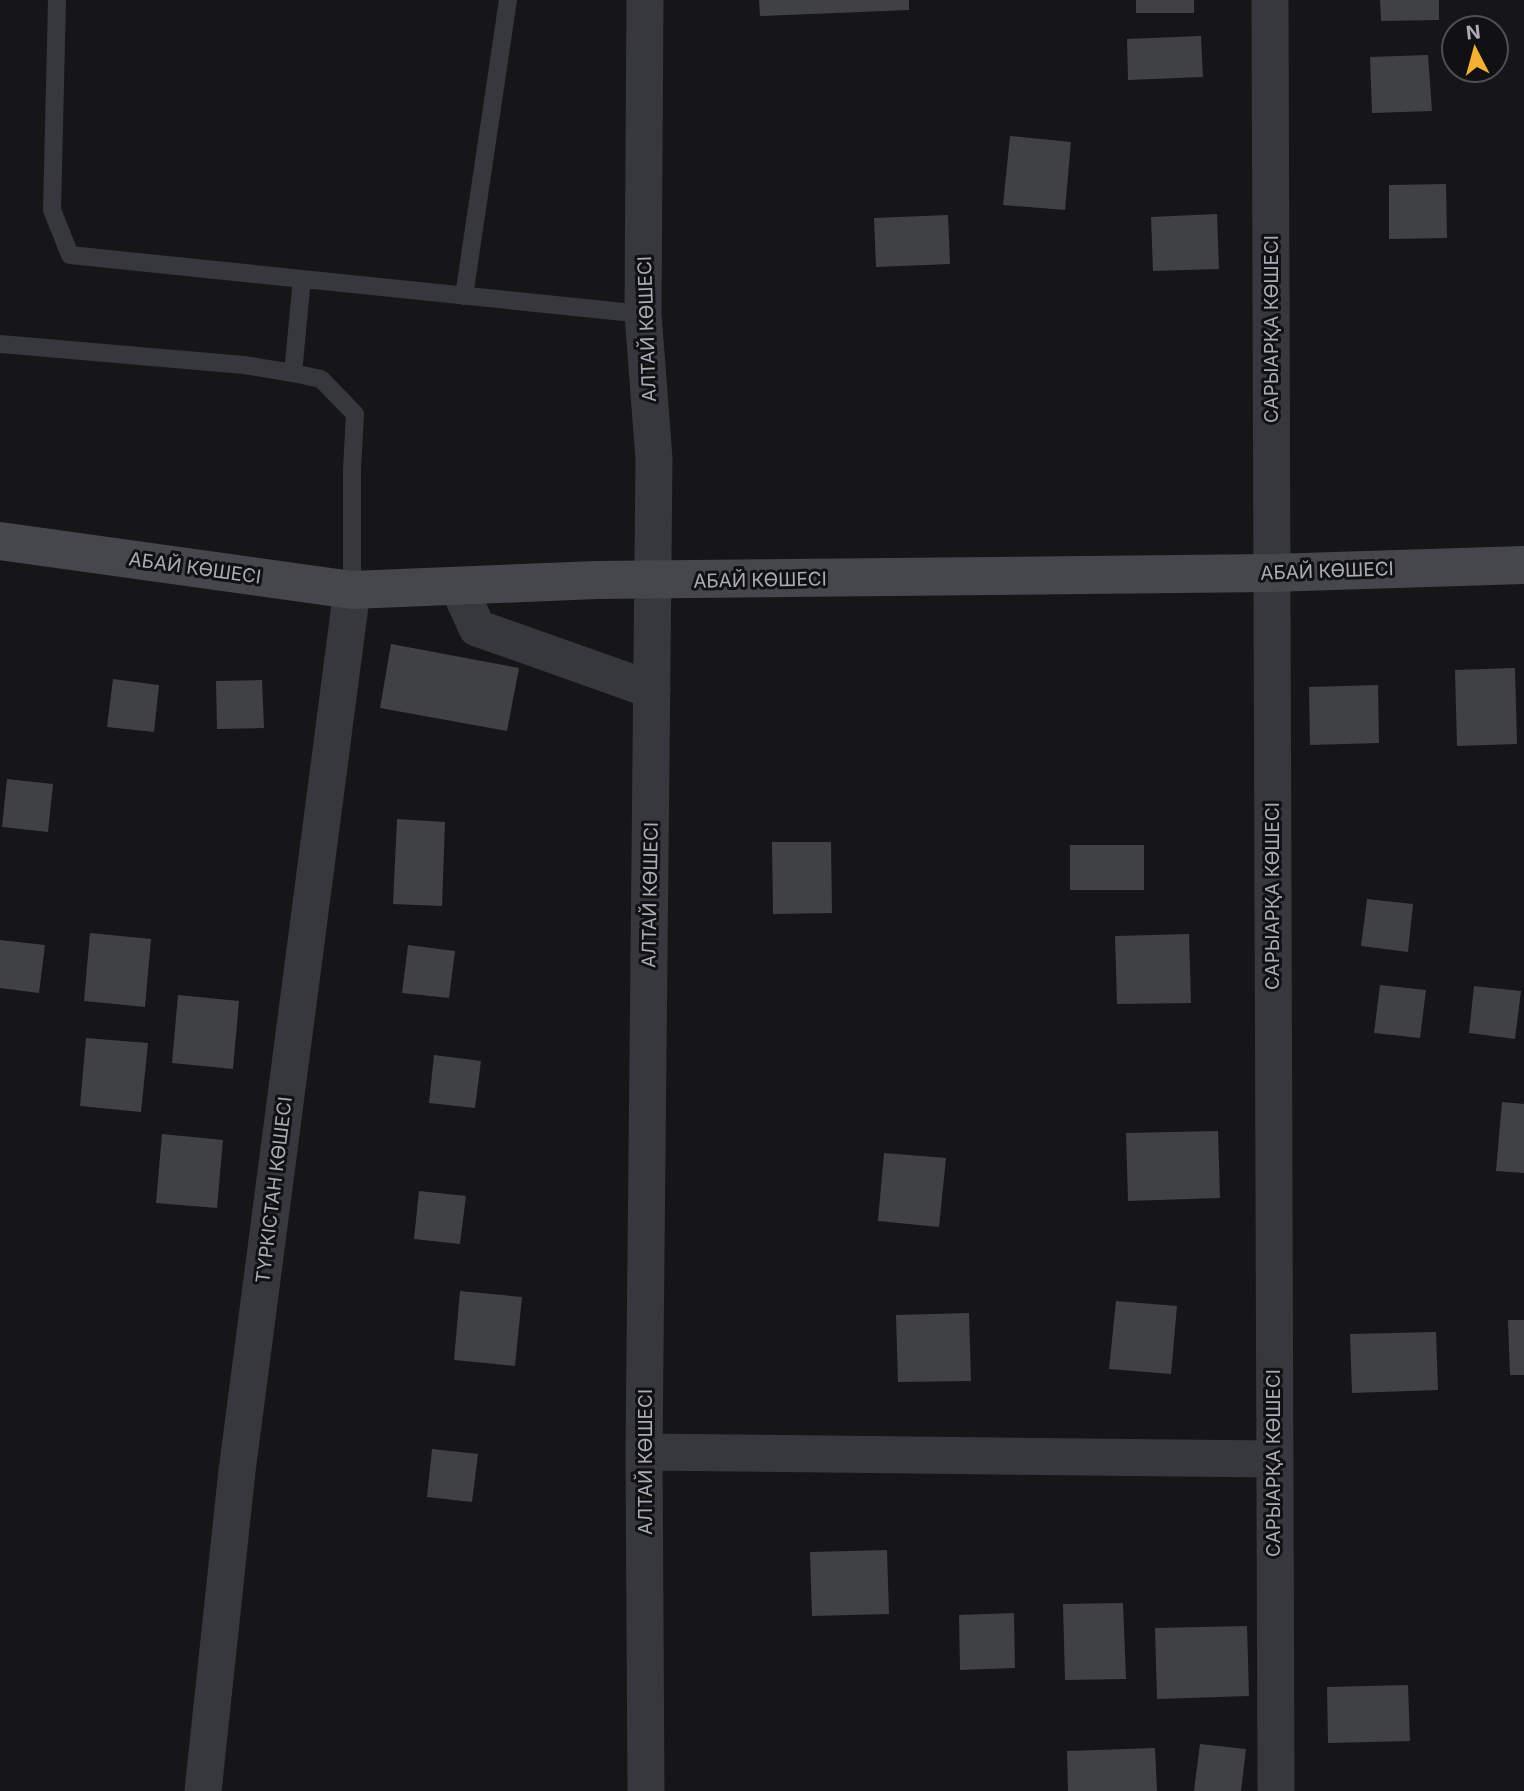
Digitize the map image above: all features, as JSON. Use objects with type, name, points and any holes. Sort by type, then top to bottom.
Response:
[{"type":"main road","name":"АБАЙ КӨШЕСІ","points":[[0,541],[352,590],[597,580],[653,582],[1272,573],[1524,565]]},
{"type":"street","name":"АЛТАЙ КӨШЕСІ","points":[[645,0],[643,314],[654,459],[645,1452],[646,1791]]},
{"type":"street","name":"САРЫАРҚА КӨШЕСІ","points":[[1270,0],[1276,1791]]},
{"type":"street","points":[[458,586],[477,628],[652,690]]},
{"type":"street","name":"ТҮРКІСТАН КӨШЕСІ","points":[[203,1791],[237,1471],[352,590]]},
{"type":"street","points":[[645,1452],[1273,1459]]},
{"type":"lane","points":[[57,0],[52,210],[70,256],[643,314]]},
{"type":"lane","points":[[464,296],[508,0]]},
{"type":"lane","points":[[293,373],[302,279]]},
{"type":"lane","points":[[0,344],[244,365],[321,379],[355,414],[352,590]]},
{"type":"building","points":[[759,0],[909,0],[909,10],[760,16]]},
{"type":"building","points":[[1136,0],[1194,0],[1194,13],[1136,13]]},
{"type":"building","points":[[1380,0],[1439,0],[1439,20],[1381,21]]},
{"type":"building","points":[[1201,36],[1203,77],[1128,80],[1127,39]]},
{"type":"building","points":[[1428,55],[1432,111],[1372,113],[1370,57]]},
{"type":"building","points":[[1010,136],[1071,142],[1065,210],[1003,205]]},
{"type":"building","points":[[1446,184],[1447,238],[1389,239],[1389,185]]},
{"type":"building","points":[[1217,214],[1219,269],[1153,271],[1151,217]]},
{"type":"building","points":[[948,215],[950,264],[876,267],[874,218]]},
{"type":"building","points":[[391,644],[519,668],[507,731],[380,708]]},
{"type":"building","points":[[1515,668],[1517,744],[1457,746],[1455,670]]},
{"type":"building","points":[[113,679],[159,685],[154,732],[107,727]]},
{"type":"building","points":[[262,680],[264,728],[217,729],[216,681]]},
{"type":"building","points":[[1378,685],[1379,743],[1310,745],[1309,687]]},
{"type":"building","points":[[7,779],[53,784],[48,832],[2,827]]},
{"type":"building","points":[[397,819],[445,822],[442,906],[393,904]]},
{"type":"building","points":[[772,842],[831,842],[832,913],[773,914]]},
{"type":"building","points":[[1070,845],[1144,845],[1144,890],[1070,890]]},
{"type":"building","points":[[1367,899],[1413,904],[1408,952],[1361,946]]},
{"type":"building","points":[[90,933],[151,939],[145,1007],[84,1001]]},
{"type":"building","points":[[1189,934],[1191,1003],[1117,1004],[1115,936]]},
{"type":"building","points":[[0,940],[45,945],[39,993],[0,988]]},
{"type":"building","points":[[408,945],[455,951],[449,998],[402,993]]},
{"type":"building","points":[[1380,985],[1426,990],[1420,1038],[1374,1033]]},
{"type":"building","points":[[1474,986],[1521,991],[1515,1039],[1469,1033]]},
{"type":"building","points":[[178,995],[239,1001],[233,1069],[172,1063]]},
{"type":"building","points":[[86,1038],[148,1043],[141,1112],[80,1106]]},
{"type":"building","points":[[434,1055],[481,1061],[475,1108],[429,1103]]},
{"type":"building","points":[[1502,1102],[1524,1104],[1524,1173],[1496,1171]]},
{"type":"building","points":[[1218,1131],[1220,1198],[1128,1201],[1126,1133]]},
{"type":"building","points":[[162,1134],[223,1140],[217,1208],[156,1203]]},
{"type":"building","points":[[884,1153],[946,1158],[939,1227],[878,1221]]},
{"type":"building","points":[[419,1191],[466,1196],[460,1244],[414,1239]]},
{"type":"building","points":[[460,1291],[522,1297],[515,1366],[454,1360]]},
{"type":"building","points":[[1116,1301],[1177,1306],[1171,1374],[1109,1369]]},
{"type":"building","points":[[969,1313],[971,1381],[898,1382],[896,1315]]},
{"type":"building","points":[[1508,1320],[1524,1320],[1524,1375],[1510,1375]]},
{"type":"building","points":[[1436,1332],[1438,1390],[1352,1393],[1350,1334]]},
{"type":"building","points":[[432,1449],[478,1454],[472,1502],[427,1497]]},
{"type":"building","points":[[887,1550],[889,1614],[812,1616],[810,1552]]},
{"type":"building","points":[[1123,1603],[1126,1679],[1065,1680],[1063,1604]]},
{"type":"building","points":[[1014,1613],[1015,1668],[960,1670],[959,1615]]},
{"type":"building","points":[[1247,1626],[1249,1696],[1157,1699],[1155,1628]]},
{"type":"building","points":[[1408,1685],[1410,1741],[1328,1743],[1327,1687]]},
{"type":"building","points":[[1200,1744],[1246,1749],[1241,1791],[1194,1791]]},
{"type":"building","points":[[1155,1748],[1157,1791],[1068,1791],[1067,1751]]}]
